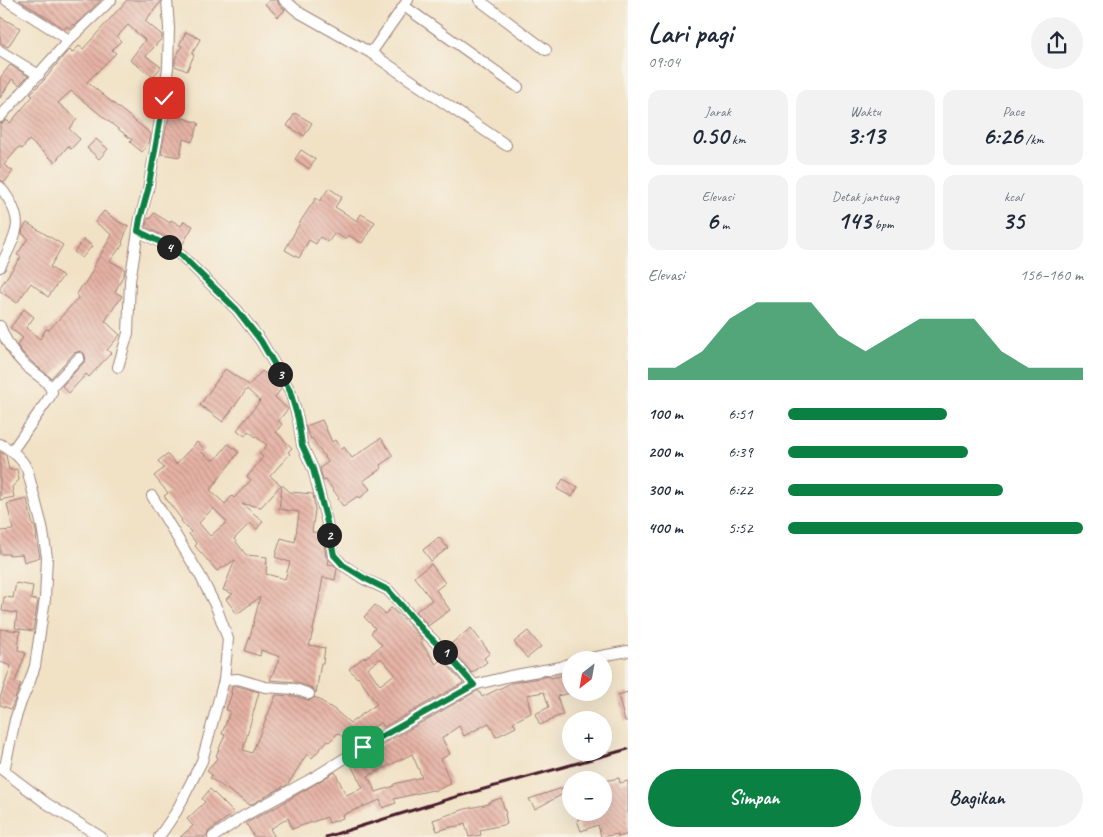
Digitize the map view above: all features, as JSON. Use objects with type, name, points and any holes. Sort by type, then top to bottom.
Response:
[{"type":"street","points":[[6,0],[68,40]]},
{"type":"street","points":[[2,112],[39,74],[68,40],[111,0]]},
{"type":"street","points":[[118,366],[128,333],[130,281],[140,219],[148,190],[157,140],[168,68],[169,28],[167,0]]},
{"type":"street","points":[[284,0],[300,13],[371,53],[506,145]]},
{"type":"street","points":[[479,0],[546,50]]},
{"type":"street","points":[[371,53],[406,3],[518,87]]},
{"type":"street","points":[[0,50],[39,74]]},
{"type":"street","points":[[0,187],[12,206],[17,219],[17,230],[0,267]]},
{"type":"street","points":[[138,231],[182,256],[237,310],[261,341],[290,391],[298,419],[302,445],[313,469],[334,555],[343,565],[388,590],[474,685]]},
{"type":"street","points":[[0,326],[10,347],[25,366],[46,382],[52,392],[50,398],[12,451]]},
{"type":"street","points":[[51,388],[79,358]]},
{"type":"street","points":[[0,444],[12,451],[24,462],[27,469],[42,526],[47,557],[45,599],[35,666],[15,720],[2,770],[46,803],[101,837]]},
{"type":"street","points":[[152,496],[200,577],[217,609],[228,639],[224,680],[202,761],[176,812],[159,837]]},
{"type":"street","points":[[612,654],[628,651]]},
{"type":"street","points":[[213,837],[244,816],[474,685],[510,676],[562,667]]},
{"type":"street","points":[[224,680],[238,679],[265,687],[295,689],[309,694]]},
{"type":"building","points":[[19,0],[101,0],[75,25],[73,24],[70,28],[67,26],[65,29]]},
{"type":"building","points":[[127,0],[160,0],[160,3],[145,21],[162,35],[162,38],[146,56],[161,67],[153,77],[130,60],[145,40],[128,25],[117,37],[121,41],[112,50],[116,53],[87,82],[151,134],[149,143],[142,152],[130,142],[132,140],[71,91],[58,103],[77,119],[69,129],[80,139],[71,149],[68,146],[55,162],[29,140],[22,149],[19,147],[4,165],[13,171],[5,182],[0,180],[0,124],[6,120],[10,123],[33,96],[30,94],[65,54],[70,50],[72,53],[79,46],[83,49]]},
{"type":"building","points":[[270,0],[277,0],[279,5],[285,10],[278,17],[265,4]]},
{"type":"building","points":[[0,17],[20,28],[8,47],[0,43]]},
{"type":"building","points":[[186,32],[200,39],[192,54],[194,55],[187,71],[175,66],[175,59],[182,46],[179,45]]},
{"type":"building","points":[[10,65],[28,76],[19,85],[12,79],[0,98],[0,78]]},
{"type":"building","points":[[295,113],[312,123],[304,136],[287,126]]},
{"type":"building","points":[[170,114],[199,123],[192,142],[183,139],[180,157],[161,154]]},
{"type":"building","points":[[96,139],[108,149],[99,159],[87,148]]},
{"type":"building","points":[[301,150],[315,159],[309,169],[295,159]]},
{"type":"building","points":[[329,188],[342,197],[335,207],[357,221],[361,214],[375,222],[362,243],[348,235],[345,239],[335,233],[328,242],[320,237],[316,244],[309,240],[299,258],[285,250],[316,198],[320,201]]},
{"type":"building","points":[[104,211],[128,226],[123,244],[110,261],[125,269],[115,292],[122,296],[105,321],[120,335],[107,350],[111,353],[89,377],[86,374],[69,393],[62,386],[86,359],[84,353],[80,351],[74,353],[51,378],[22,352],[17,345],[23,338],[10,328],[24,309],[34,317],[26,328],[40,339],[46,329],[49,330],[78,298],[77,294],[112,235],[95,222]]},
{"type":"building","points":[[154,213],[170,223],[171,220],[181,226],[184,221],[193,226],[181,247],[146,227],[148,218],[150,219]]},
{"type":"building","points":[[27,223],[63,245],[50,267],[63,276],[48,297],[31,283],[17,303],[0,291],[0,287],[21,257],[17,255],[28,238],[22,234],[23,228]]},
{"type":"building","points":[[84,239],[92,246],[82,258],[74,252]]},
{"type":"building","points":[[225,369],[249,385],[262,371],[277,382],[281,389],[275,397],[288,409],[278,421],[282,424],[276,432],[292,448],[288,452],[290,454],[270,476],[281,485],[261,507],[242,504],[263,521],[257,529],[250,523],[234,539],[246,555],[267,557],[266,574],[285,579],[290,562],[275,557],[281,538],[295,542],[299,512],[279,509],[282,485],[290,492],[313,494],[315,510],[312,532],[322,533],[326,556],[329,561],[328,564],[334,565],[337,569],[335,580],[323,577],[309,645],[325,648],[316,693],[312,688],[297,682],[270,680],[280,657],[261,650],[260,656],[245,651],[260,597],[237,614],[226,599],[233,594],[223,590],[235,560],[217,571],[195,546],[197,544],[189,534],[191,532],[164,496],[168,493],[154,476],[164,468],[158,461],[167,454],[176,464],[197,442],[204,449],[201,452],[212,460],[215,460],[228,444],[239,452],[210,490],[225,504],[232,496],[234,498],[251,480],[247,477],[263,457],[259,454],[267,445],[248,431],[245,436],[237,430],[260,401],[247,389],[223,422],[200,405]],"holes":[[[213,508],[227,522],[210,536],[199,523]]]},
{"type":"building","points":[[322,420],[332,442],[335,440],[342,450],[344,447],[352,458],[381,438],[393,456],[380,465],[382,468],[363,481],[370,489],[360,498],[358,496],[343,506],[326,480],[323,481],[320,468],[328,462],[306,429],[306,426]]},
{"type":"building","points":[[0,452],[6,455],[9,470],[17,469],[19,480],[12,487],[14,497],[0,500]]},
{"type":"building","points":[[563,479],[578,487],[572,497],[557,489]]},
{"type":"building","points":[[27,499],[33,526],[35,526],[40,557],[24,562],[22,554],[0,554],[0,531],[13,530],[7,504]]},
{"type":"building","points":[[439,537],[448,548],[431,561],[423,550]]},
{"type":"building","points":[[431,564],[445,583],[436,590],[450,610],[428,626],[416,611],[432,600],[414,577]]},
{"type":"building","points":[[16,583],[33,586],[31,599],[38,600],[33,631],[15,628],[17,613],[2,611],[4,597],[13,598]]},
{"type":"building","points":[[375,605],[385,614],[391,608],[422,639],[420,641],[436,664],[442,659],[463,683],[384,727],[381,722],[351,744],[338,733],[329,742],[327,741],[312,758],[307,754],[288,784],[250,805],[210,778],[212,775],[207,771],[218,757],[216,756],[225,735],[222,734],[230,711],[226,710],[232,693],[232,686],[259,692],[243,750],[252,753],[276,695],[294,696],[310,701],[315,697],[350,723],[377,704],[358,677],[349,669],[382,645],[371,633],[375,628],[364,617]],"holes":[[[381,658],[395,674],[380,685],[368,668]]]},
{"type":"building","points":[[471,628],[490,653],[484,658],[487,662],[472,673],[448,646]]},
{"type":"building","points":[[0,629],[20,631],[18,650],[26,653],[15,682],[21,684],[11,709],[0,705],[0,698],[11,666],[0,662]]},
{"type":"building","points":[[528,631],[541,647],[527,658],[514,642]]},
{"type":"building","points":[[562,675],[562,695],[557,696],[562,715],[540,725],[535,714],[549,707],[544,692],[527,695],[531,713],[513,722],[516,727],[496,737],[489,723],[464,736],[459,726],[442,738],[450,754],[441,759],[451,784],[434,791],[394,799],[396,803],[383,808],[380,800],[342,815],[343,818],[329,823],[327,817],[292,829],[288,818],[270,829],[275,837],[254,837],[246,823],[335,772],[346,795],[363,788],[350,763],[477,691],[479,691],[482,697],[511,683],[550,676],[551,678]],"holes":[[[412,754],[422,777],[394,784],[394,786],[376,792],[368,776]]]},
{"type":"building","points":[[628,692],[628,721],[625,721],[618,695]]},
{"type":"building","points":[[619,778],[620,783],[628,781],[628,834],[618,837],[618,834],[601,837],[598,825],[581,831],[577,821],[612,821],[612,779]]},
{"type":"building","points":[[562,788],[562,795],[535,809],[529,799]]},
{"type":"building","points":[[210,789],[234,813],[209,831],[206,837],[180,837],[193,826],[187,819],[205,802],[202,799]]},
{"type":"building","points":[[501,798],[507,824],[480,830],[481,835],[470,837],[465,823],[437,831],[433,820],[465,809],[489,804],[489,802]]},
{"type":"railway","points":[[326,837],[452,798],[628,749]]},
{"type":"route","points":[[164,98],[148,190],[138,231],[182,256],[237,310],[261,341],[290,391],[298,419],[302,445],[313,469],[334,555],[343,565],[388,590],[474,685],[363,747]]}]
